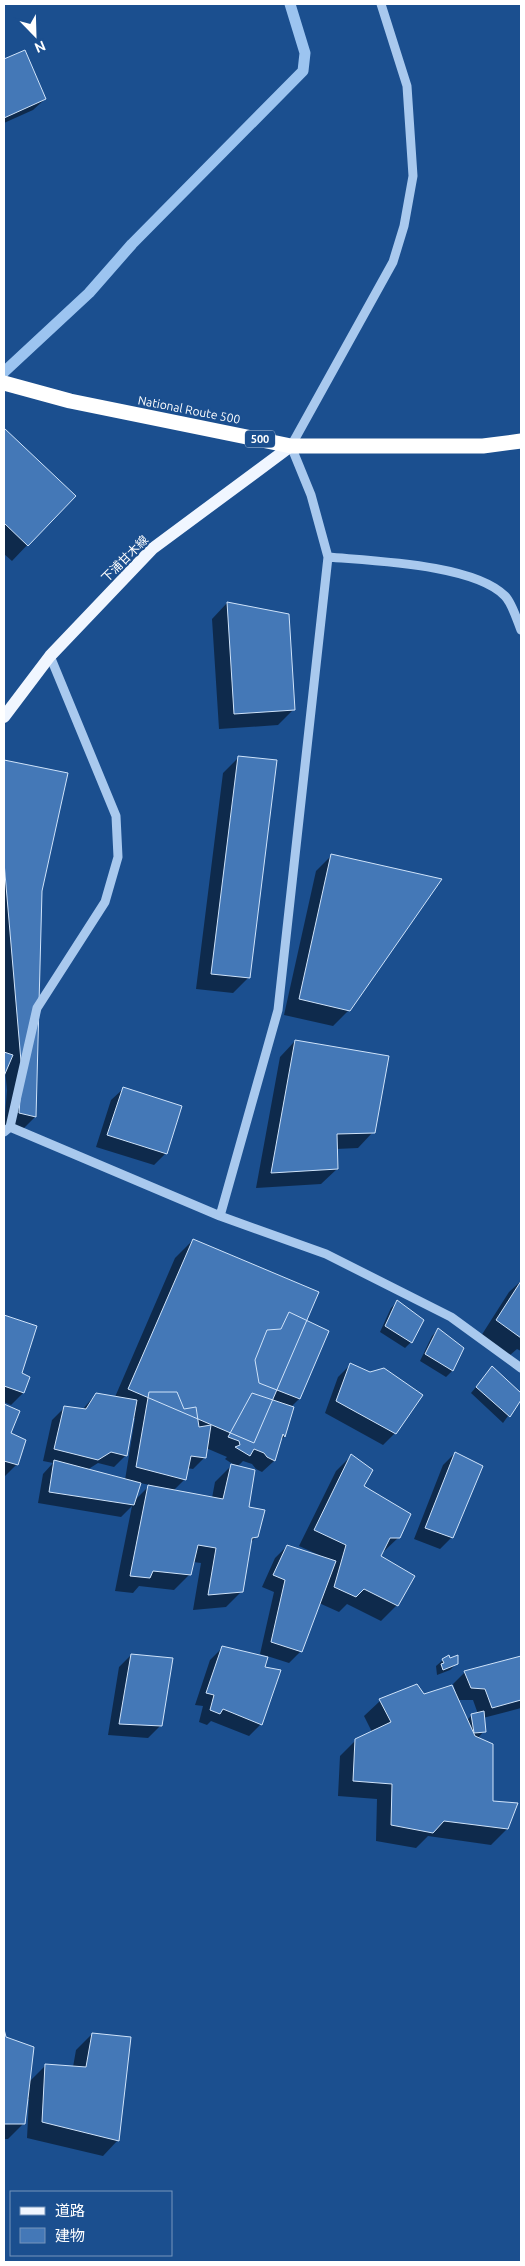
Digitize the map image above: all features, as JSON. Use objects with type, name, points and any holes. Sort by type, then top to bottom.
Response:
[{"type":"highway","name":"National Route 500","points":[[4,383],[70,402],[291,446],[483,446],[521,441]]},
{"type":"main road","name":"下浦甘木線","points":[[4,717],[50,656],[152,549],[291,446]]},
{"type":"street","points":[[220,1216],[278,1010],[328,557],[311,495],[291,446],[393,262],[404,226],[413,176],[406,86],[381,4]]},
{"type":"street","points":[[328,557],[437,568],[486,583],[506,596],[521,630]]},
{"type":"street","points":[[50,656],[116,816],[118,857],[105,902],[37,1008],[7,1130],[220,1216],[326,1254],[442,1313],[521,1368]]},
{"type":"building","points":[[25,50],[46,99],[4,118],[4,59]]},
{"type":"building","points":[[4,428],[76,496],[28,546],[4,523]]},
{"type":"building","points":[[227,602],[289,614],[295,710],[234,714]]},
{"type":"building","points":[[238,756],[277,760],[250,978],[211,974]]},
{"type":"building","points":[[4,760],[68,773],[42,891],[36,1117],[19,1113],[22,1073],[4,862]]},
{"type":"building","points":[[331,854],[442,879],[350,1011],[299,999]]},
{"type":"building","points":[[295,1040],[389,1056],[375,1133],[337,1134],[338,1169],[271,1173]]},
{"type":"building","points":[[4,1052],[13,1055],[4,1076]]},
{"type":"building","points":[[123,1087],[182,1106],[167,1154],[107,1135]]},
{"type":"building","points":[[193,1239],[319,1292],[254,1443],[128,1389]]},
{"type":"building","points":[[521,1281],[521,1338],[496,1320]]},
{"type":"building","points":[[397,1300],[424,1320],[412,1343],[385,1326]]},
{"type":"building","points":[[289,1312],[329,1331],[300,1399],[259,1383],[255,1360],[267,1330],[281,1329]]},
{"type":"building","points":[[4,1315],[37,1326],[22,1373],[30,1377],[24,1393],[4,1386]]},
{"type":"building","points":[[438,1328],[464,1348],[453,1371],[425,1354]]},
{"type":"building","points":[[350,1363],[370,1372],[384,1368],[423,1395],[396,1434],[336,1401]]},
{"type":"building","points":[[492,1366],[521,1393],[521,1400],[510,1417],[476,1387]]},
{"type":"building","points":[[149,1392],[177,1392],[184,1409],[196,1407],[199,1427],[211,1425],[206,1458],[191,1456],[186,1480],[136,1467]]},
{"type":"building","points":[[96,1393],[137,1400],[127,1456],[111,1452],[98,1460],[54,1449],[64,1406],[86,1409]]},
{"type":"building","points":[[252,1393],[294,1407],[275,1461],[254,1449],[250,1456],[235,1447],[240,1445],[239,1441],[228,1437]]},
{"type":"building","points":[[4,1404],[20,1411],[11,1433],[26,1440],[18,1465],[4,1461]]},
{"type":"building","points":[[455,1452],[483,1466],[453,1538],[425,1528]]},
{"type":"building","points":[[351,1454],[373,1470],[364,1486],[411,1514],[400,1538],[390,1538],[381,1556],[415,1576],[398,1606],[364,1589],[356,1597],[334,1587],[346,1545],[314,1530]]},
{"type":"building","points":[[54,1460],[141,1483],[134,1505],[49,1492]]},
{"type":"building","points":[[231,1464],[255,1470],[249,1507],[265,1510],[258,1537],[252,1538],[243,1592],[208,1595],[216,1548],[198,1545],[191,1575],[153,1571],[150,1578],[130,1576],[148,1485],[223,1499]]},
{"type":"building","points":[[287,1545],[336,1561],[302,1652],[271,1642],[285,1580],[273,1575]]},
{"type":"building","points":[[222,1646],[268,1657],[265,1667],[281,1670],[262,1725],[223,1709],[220,1714],[210,1710],[214,1695],[206,1693]]},
{"type":"building","points":[[131,1654],[173,1658],[162,1726],[119,1724]]},
{"type":"building","points":[[449,1655],[450,1658],[458,1655],[458,1664],[443,1670],[441,1664],[444,1663],[442,1659]]},
{"type":"building","points":[[521,1656],[521,1700],[492,1708],[485,1689],[471,1688],[464,1671]]},
{"type":"building","points":[[417,1684],[424,1694],[452,1685],[475,1736],[493,1744],[493,1801],[518,1803],[508,1829],[444,1821],[433,1833],[391,1825],[392,1784],[353,1781],[355,1739],[391,1722],[379,1699]]},
{"type":"building","points":[[484,1711],[486,1732],[474,1733],[471,1714]]},
{"type":"building","points":[[4,2029],[6,2037],[34,2047],[25,2124],[4,2124]]},
{"type":"building","points":[[92,2033],[131,2037],[119,2141],[42,2122],[45,2064],[86,2067]]},
{"type":"waterway","points":[[4,372],[89,293],[132,244],[303,71],[305,53],[290,4]]}]
